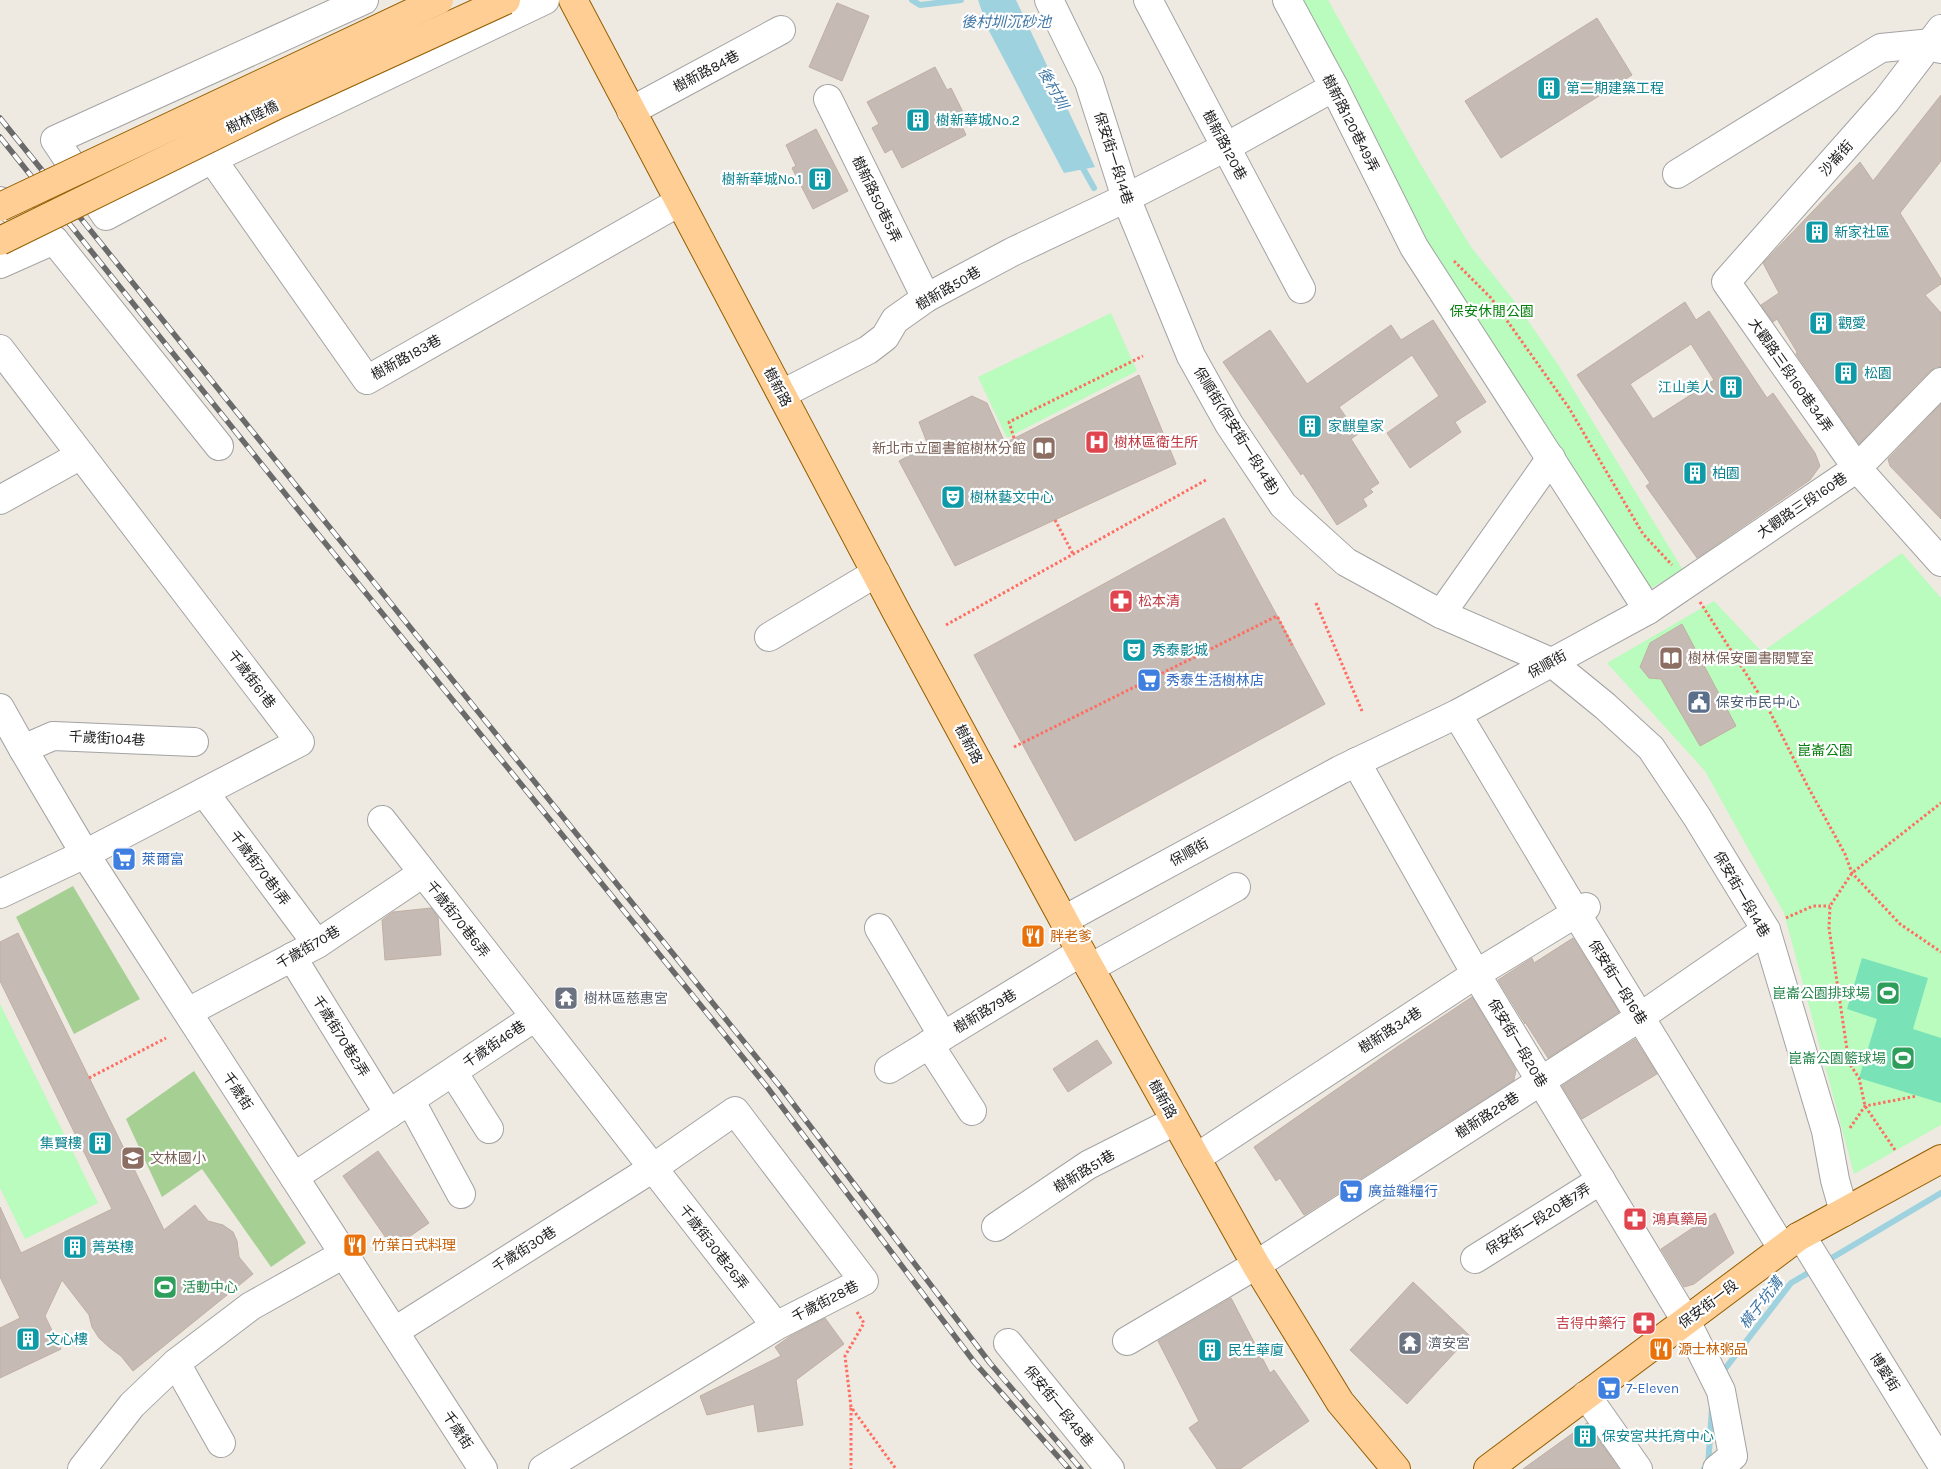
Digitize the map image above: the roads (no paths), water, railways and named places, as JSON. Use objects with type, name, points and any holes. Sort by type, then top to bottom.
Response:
[{"type":"main road","name":"樹林陸橋","points":[[0,207],[439,0]]},
{"type":"main road","name":"樹林陸橋","points":[[0,241],[279,104],[506,0]]},
{"type":"main road","name":"樹新路","points":[[573,0],[876,573],[1085,960],[1175,1121],[1256,1265],[1340,1402],[1396,1469]]},
{"type":"main road","name":"保安街一段","points":[[1488,1469],[1686,1321],[1796,1243],[1844,1212],[1941,1159]]},
{"type":"street","points":[[364,0],[55,140],[106,216],[212,159],[545,0]]},
{"type":"street","name":"保安街一段14巷","points":[[1049,0],[1089,82],[1126,198],[1174,318]]},
{"type":"street","name":"樹新路120巷","points":[[1148,0],[1301,289]]},
{"type":"street","name":"樹新路120巷49弄","points":[[1287,0],[1334,87],[1414,247],[1551,458]]},
{"type":"street","name":"樹新路84巷","points":[[631,111],[781,30]]},
{"type":"street","points":[[1677,174],[1881,48],[1938,41]]},
{"type":"street","name":"沙崙街","points":[[1726,282],[1938,41]]},
{"type":"street","name":"樹新路50巷","points":[[782,394],[868,350],[885,337],[895,320],[926,298],[1012,252],[1126,198],[1226,147],[1334,87]]},
{"type":"street","name":"樹新路50巷5弄","points":[[828,99],[926,298]]},
{"type":"street","name":"樹新路183巷","points":[[212,159],[367,380],[679,202]]},
{"type":"street","points":[[0,201],[54,240],[219,446]]},
{"type":"street","points":[[0,264],[54,240]]},
{"type":"street","name":"大觀路三段160巷34弄","points":[[1726,282],[1857,468],[1941,562]]},
{"type":"street","name":"保順街(保安街一段14巷)","points":[[1174,318],[1191,356],[1229,424],[1283,504],[1346,562],[1441,614],[1550,662]]},
{"type":"street","name":"千歲街61巷","points":[[0,349],[300,742],[85,854],[0,894]]},
{"type":"street","name":"大觀路三段160巷","points":[[1648,610],[1857,468],[1941,382]]},
{"type":"street","points":[[0,500],[81,455]]},
{"type":"street","points":[[1441,614],[1551,458],[1648,610]]},
{"type":"street","points":[[768,637],[876,573]]},
{"type":"street","name":"保順街","points":[[1064,920],[1356,762],[1457,714],[1648,610]]},
{"type":"street","name":"保安街一段14巷","points":[[1550,662],[1605,706],[1651,748],[1697,817],[1766,930],[1826,1131],[1835,1180],[1844,1212]]},
{"type":"street","name":"千歲街","points":[[0,708],[22,749],[85,854],[483,1469]]},
{"type":"street","name":"保安街一段16巷","points":[[1457,714],[1581,910],[1640,1016],[1796,1243],[1829,1280]]},
{"type":"street","name":"千歲街104巷","points":[[22,749],[53,736],[194,742]]},
{"type":"street","name":"保安街一段20巷","points":[[1356,762],[1476,974],[1686,1321],[1718,1383],[1733,1456],[1717,1469]]},
{"type":"street","name":"千歲街70巷1弄","points":[[204,792],[316,944]]},
{"type":"street","name":"千歲街70巷6弄","points":[[382,820],[535,1017]]},
{"type":"street","name":"千歲街70巷","points":[[188,1012],[316,944],[423,873]]},
{"type":"street","name":"樹新路79巷","points":[[889,1069],[936,1040],[1085,960],[1236,887]]},
{"type":"street","name":"樹新路34巷","points":[[1196,1158],[1476,974],[1581,910]]},
{"type":"street","points":[[879,928],[972,1111]]},
{"type":"street","name":"樹新路28巷","points":[[1126,1340],[1256,1265],[1640,1016],[1766,930]]},
{"type":"street","name":"千歲街70巷2弄","points":[[292,957],[462,1194]]},
{"type":"street","name":"千歲街46巷","points":[[294,1177],[535,1017],[652,1168]]},
{"type":"street","points":[[453,1072],[489,1129]]},
{"type":"street","name":"千歲街28巷","points":[[543,1469],[776,1326],[864,1281],[735,1111],[652,1168]]},
{"type":"street","name":"樹新路51巷","points":[[996,1227],[1088,1165],[1175,1121]]},
{"type":"street","name":"千歲街30巷26弄","points":[[652,1168],[776,1326]]},
{"type":"street","name":"千歲街30巷","points":[[395,1331],[652,1168]]},
{"type":"street","name":"保安街一段20巷7弄","points":[[1475,1258],[1600,1180]]},
{"type":"street","points":[[82,1469],[132,1406],[176,1363],[251,1306],[344,1254]]},
{"type":"street","name":"博愛街","points":[[1829,1280],[1941,1464]]},
{"type":"street","name":"保安街一段48巷","points":[[1008,1344],[1110,1469]]},
{"type":"street","points":[[176,1363],[221,1443]]},
{"type":"street","points":[[1586,1395],[1638,1469]]},
{"type":"water","name":"後村圳沉砂池","points":[[978,0],[1016,0],[1095,167],[1064,173],[988,29]]},
{"type":"waterway","points":[[912,0],[920,5],[961,0]]},
{"type":"waterway","name":"後村圳","points":[[1080,163],[1094,188]]},
{"type":"waterway","name":"橫子坑溝","points":[[1825,1262],[1941,1193]]},
{"type":"waterway","name":"橫子坑溝","points":[[1721,1374],[1791,1283],[1815,1269]]},
{"type":"waterway","name":"橫子坑溝","points":[[1704,1469],[1708,1466],[1712,1408]]},
{"type":"railway","points":[[0,118],[782,1089],[990,1363],[1081,1469]]},
{"type":"railway","points":[[0,137],[291,501],[767,1087],[975,1363],[1069,1469]]},
{"type":"place","name":"第二期建築工程","points":[[1549,88]]},
{"type":"place","name":"樹新華城No.2","points":[[918,120]]},
{"type":"place","name":"樹新華城No.1","points":[[820,179]]},
{"type":"place","name":"新家社區","points":[[1817,232]]},
{"type":"place","name":"觀愛","points":[[1821,323]]},
{"type":"place","name":"松園","points":[[1846,373]]},
{"type":"place","name":"江山美人","points":[[1731,387]]},
{"type":"place","name":"家麒皇家","points":[[1310,426]]},
{"type":"place","name":"樹林區衛生所","points":[[1097,442]]},
{"type":"place","name":"新北市立圖書館樹林分館","points":[[1044,448]]},
{"type":"place","name":"柏園","points":[[1695,473]]},
{"type":"place","name":"樹林藝文中心","points":[[953,497]]},
{"type":"place","name":"松本清","points":[[1121,601]]},
{"type":"place","name":"秀泰影城","points":[[1134,650]]},
{"type":"place","name":"樹林保安圖書閱覽室","points":[[1671,658]]},
{"type":"place","name":"秀泰生活樹林店","points":[[1149,680]]},
{"type":"place","name":"保安市民中心","points":[[1699,702]]},
{"type":"place","name":"萊爾富","points":[[124,859]]},
{"type":"place","name":"胖老爹","points":[[1033,936]]},
{"type":"place","name":"崑崙公園排球場","points":[[1888,993]]},
{"type":"place","name":"樹林區慈惠宮","points":[[566,998]]},
{"type":"place","name":"崑崙公園籃球場","points":[[1903,1058]]},
{"type":"place","name":"集賢樓","points":[[100,1143]]},
{"type":"place","name":"文林國小","points":[[133,1158]]},
{"type":"place","name":"廣益雜糧行","points":[[1351,1191]]},
{"type":"place","name":"鴻真藥局","points":[[1635,1219]]},
{"type":"place","name":"竹葉日式料理","points":[[355,1245]]},
{"type":"place","name":"菁英樓","points":[[75,1247]]},
{"type":"place","name":"活動中心","points":[[165,1287]]},
{"type":"place","name":"吉得中藥行","points":[[1644,1323]]},
{"type":"place","name":"文心樓","points":[[28,1339]]},
{"type":"place","name":"濟安宮","points":[[1410,1343]]},
{"type":"place","name":"源士林粥品","points":[[1661,1349]]},
{"type":"place","name":"民生華廈","points":[[1210,1350]]},
{"type":"place","name":"7-Eleven","points":[[1609,1388]]},
{"type":"place","name":"保安宮共托育中心","points":[[1585,1436]]},
{"type":"park label","name":"保安休閒公園","points":[[1492,311]]},
{"type":"park label","name":"崑崙公園","points":[[1825,750]]}]
